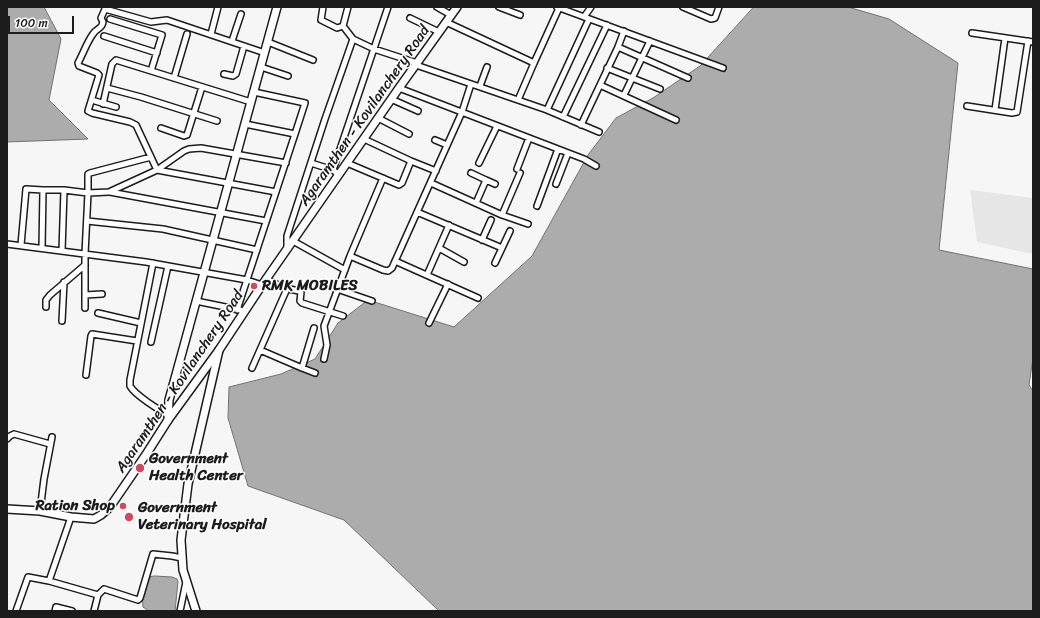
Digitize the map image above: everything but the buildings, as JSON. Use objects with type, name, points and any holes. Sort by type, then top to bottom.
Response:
[{"type":"main road","points":[[168,418],[168,400],[277,7]]},
{"type":"main road","name":"Agaramthen - Kovilanchery Road","points":[[7,509],[40,511],[71,517],[94,519],[101,515],[110,506],[147,453],[168,418],[219,350],[241,310],[264,282],[293,241],[336,172],[347,163],[457,7]]},
{"type":"main road","points":[[196,611],[183,570],[180,540],[188,484],[219,350]]},
{"type":"street","points":[[211,34],[218,7]]},
{"type":"street","points":[[323,7],[321,20],[337,28],[343,26]]},
{"type":"street","points":[[348,7],[343,26],[352,40],[546,110],[599,132]]},
{"type":"street","points":[[311,163],[336,172],[388,7]]},
{"type":"street","points":[[437,7],[452,15]]},
{"type":"street","points":[[499,7],[520,15]]},
{"type":"street","points":[[518,100],[558,7],[723,68]]},
{"type":"street","points":[[546,110],[591,7]]},
{"type":"street","points":[[685,7],[713,19],[716,16],[719,7]]},
{"type":"street","points":[[157,170],[136,125],[88,111],[99,75],[79,66],[78,63],[93,34],[103,25],[101,16],[105,9],[151,22],[167,20],[265,53]]},
{"type":"street","points":[[232,41],[241,14]]},
{"type":"street","points":[[410,18],[439,32]]},
{"type":"street","points":[[110,20],[162,35],[151,71]]},
{"type":"street","points":[[446,22],[534,63]]},
{"type":"street","points":[[563,117],[607,25]]},
{"type":"street","points":[[581,125],[624,31]]},
{"type":"street","points":[[966,106],[1012,113],[1017,112],[1019,108],[1030,42],[972,32]]},
{"type":"street","points":[[174,78],[187,34]]},
{"type":"street","points":[[104,36],[157,53]]},
{"type":"street","points":[[995,110],[1005,38]]},
{"type":"street","points":[[287,249],[287,236],[352,40]]},
{"type":"street","points":[[624,95],[650,41]]},
{"type":"street","points":[[268,42],[313,60]]},
{"type":"street","points":[[224,74],[233,76],[236,74],[244,46]]},
{"type":"street","points":[[618,47],[688,78]]},
{"type":"street","points":[[103,104],[113,61],[118,61],[251,102]]},
{"type":"street","points":[[261,67],[288,76]]},
{"type":"street","points":[[480,86],[487,67]]},
{"type":"street","points":[[607,68],[660,89]]},
{"type":"street","points":[[350,256],[383,270],[388,271],[392,268],[448,145],[462,112],[471,84]]},
{"type":"street","points":[[600,85],[676,120]]},
{"type":"street","points":[[161,128],[184,136],[187,135],[202,87]]},
{"type":"street","points":[[107,88],[217,121]]},
{"type":"street","points":[[399,88],[584,159],[596,166]]},
{"type":"street","points":[[196,301],[241,310],[247,280],[305,103],[254,92]]},
{"type":"street","points":[[391,99],[418,111]]},
{"type":"street","points":[[95,101],[116,107]]},
{"type":"street","points":[[378,118],[409,134]]},
{"type":"street","points":[[245,124],[295,134]]},
{"type":"street","points":[[479,163],[497,126]]},
{"type":"street","points":[[502,215],[519,171],[529,138]]},
{"type":"street","points":[[364,139],[411,162],[436,171]]},
{"type":"street","points":[[436,140],[448,145]]},
{"type":"street","points":[[110,192],[157,170],[189,149],[202,148],[286,163]]},
{"type":"street","points":[[537,206],[558,149]]},
{"type":"street","points":[[556,184],[568,153]]},
{"type":"street","points":[[85,308],[85,254],[88,174],[151,157]]},
{"type":"street","points":[[347,163],[397,184],[401,184],[411,162]]},
{"type":"street","points":[[157,170],[276,192]]},
{"type":"street","points":[[471,174],[495,184]]},
{"type":"street","points":[[324,359],[327,346],[324,326],[350,256],[383,178]]},
{"type":"street","points":[[476,203],[486,180]]},
{"type":"street","points":[[431,183],[502,215],[528,224]]},
{"type":"street","points":[[21,245],[26,189],[64,190],[88,193],[110,192],[266,221]]},
{"type":"street","points":[[42,248],[43,190]]},
{"type":"street","points":[[62,251],[64,190]]},
{"type":"street","points":[[417,212],[502,248]]},
{"type":"street","points":[[482,240],[491,220]]},
{"type":"street","points":[[87,221],[163,229],[257,250]]},
{"type":"street","points":[[427,275],[448,226]]},
{"type":"street","points":[[495,263],[510,232]]},
{"type":"street","points":[[293,241],[345,270]]},
{"type":"street","points":[[7,244],[152,263],[264,282],[301,292],[300,301],[302,303],[343,316]]},
{"type":"street","points":[[439,248],[464,262]]},
{"type":"street","points":[[395,261],[478,298]]},
{"type":"street","points":[[152,263],[130,385],[168,418]]},
{"type":"street","points":[[46,307],[46,300],[50,295],[85,265]]},
{"type":"street","points":[[151,342],[168,266]]},
{"type":"street","points":[[62,321],[64,282]]},
{"type":"street","points":[[429,323],[448,284]]},
{"type":"street","points":[[252,368],[286,293],[285,288]]},
{"type":"street","points":[[338,289],[372,301]]},
{"type":"street","points":[[85,294],[102,294]]},
{"type":"street","points":[[98,313],[141,323]]},
{"type":"street","points":[[302,368],[314,328]]},
{"type":"street","points":[[86,375],[92,334],[137,341]]},
{"type":"street","points":[[260,350],[315,373]]},
{"type":"street","points":[[7,440],[14,434],[50,444]]},
{"type":"street","points":[[40,511],[52,437]]},
{"type":"street","points":[[49,581],[71,517]]},
{"type":"street","points":[[94,611],[98,594],[104,589],[138,600],[140,598],[152,554],[182,558]]},
{"type":"street","points":[[16,611],[28,577],[98,594]]},
{"type":"street","points":[[180,611],[186,581]]},
{"type":"street","points":[[55,611],[56,607],[72,611]]},
{"type":"shaded area","points":[[7,7],[44,7],[61,39],[49,100],[88,139],[7,142]]},
{"type":"shaded area","points":[[754,7],[848,7],[889,19],[958,63],[939,250],[1033,269],[1033,358],[1029,385],[1033,391],[1033,611],[439,611],[344,520],[248,486],[228,418],[229,387],[281,374],[315,359],[338,323],[368,300],[454,327],[532,256],[588,155],[616,118],[653,98],[700,66]]},
{"type":"shaded area","points":[[970,190],[1033,198],[1033,254],[977,242]]},
{"type":"shaded area","points":[[150,577],[172,577],[177,579],[175,611],[149,611],[143,607],[142,595]]},
{"type":"place","name":"RMK MOBILES","points":[[254,286]]},
{"type":"place","name":"Government Health Center","points":[[140,468]]},
{"type":"place","name":"Ration Shop","points":[[123,506]]},
{"type":"place","name":"Government Veterinary Hospital","points":[[129,517]]}]
